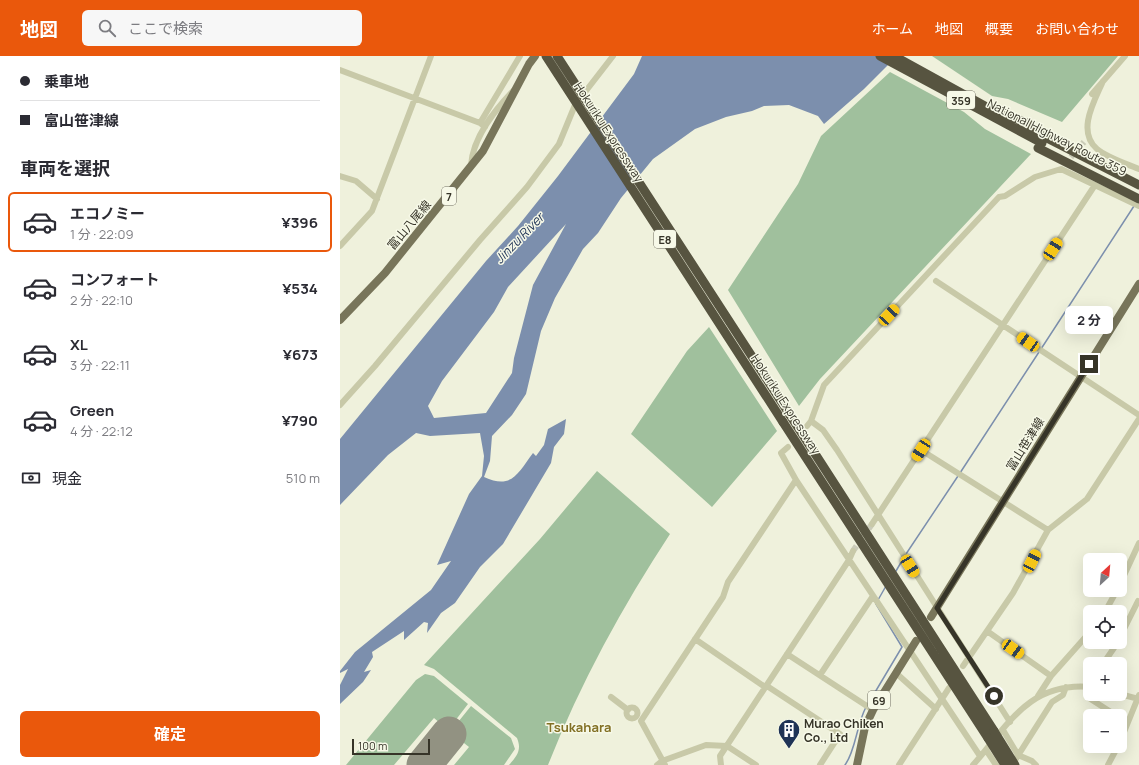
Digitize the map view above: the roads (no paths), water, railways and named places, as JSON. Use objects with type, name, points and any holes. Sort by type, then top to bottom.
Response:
[{"type":"highway","name":"Hokuriku Expressway","points":[[546,56],[1016,765]]},
{"type":"highway","name":"Hokuriku Expressway","points":[[557,56],[787,419]]},
{"type":"highway","name":"National Highway Route 359","points":[[880,56],[976,108],[1139,192]]},
{"type":"highway","name":"National Highway Route 359","points":[[894,56],[988,107],[1139,184]]},
{"type":"highway","points":[[988,107],[1050,134],[1139,178]]},
{"type":"highway","points":[[976,108],[985,118],[1049,154],[1139,199]]},
{"type":"highway","name":"Hokuriku Expressway","points":[[995,733],[1005,765]]},
{"type":"main road","name":"富山八尾線","points":[[340,320],[385,273],[471,166],[490,140],[518,85],[535,56]]},
{"type":"main road","name":"富山笹津線","points":[[931,617],[1139,284]]},
{"type":"main road","name":"69","points":[[857,765],[865,727],[873,710],[916,641]]},
{"type":"street","points":[[340,246],[372,211],[431,56]]},
{"type":"street","points":[[471,166],[472,154],[482,125],[520,56]]},
{"type":"street","points":[[340,405],[527,187],[559,144],[569,116],[575,105],[613,56]]},
{"type":"street","points":[[1092,94],[1125,56]]},
{"type":"street","points":[[340,70],[482,125]]},
{"type":"street","points":[[1104,81],[1086,120],[1091,141],[1097,149],[1139,169]]},
{"type":"street","points":[[482,125],[518,85]]},
{"type":"street","points":[[1084,142],[1091,141]]},
{"type":"street","points":[[1010,722],[837,450],[822,430],[809,424],[824,385],[999,197],[1005,196],[1035,177],[1061,169],[1139,206]]},
{"type":"street","points":[[340,176],[356,181],[377,200]]},
{"type":"street","points":[[872,524],[1094,185]]},
{"type":"street","points":[[936,281],[1139,415]]},
{"type":"street","points":[[964,666],[1014,593],[1048,530],[1087,499],[1139,419]]},
{"type":"street","points":[[788,447],[781,453],[796,480],[980,756]]},
{"type":"street","points":[[921,450],[1048,530]]},
{"type":"street","points":[[639,717],[695,639],[722,597],[728,582],[796,480]]},
{"type":"street","points":[[1127,569],[1139,543]]},
{"type":"street","points":[[721,765],[720,756],[849,560],[853,551]]},
{"type":"street","points":[[820,675],[873,596]]},
{"type":"street","points":[[1127,623],[1138,601]]},
{"type":"street","points":[[987,631],[1051,676]]},
{"type":"street","points":[[695,639],[766,687],[840,734],[820,765]]},
{"type":"street","points":[[972,765],[986,750],[995,733],[1010,722],[1038,696],[1051,676],[1083,640]]},
{"type":"street","points":[[787,654],[873,710]]},
{"type":"street","points":[[896,673],[936,709]]},
{"type":"street","points":[[1038,696],[1066,687],[1083,687]]},
{"type":"street","points":[[1012,765],[1052,702],[1063,695],[1066,687]]},
{"type":"street","points":[[899,765],[949,688]]},
{"type":"street","points":[[1127,695],[1138,697],[1128,723]]},
{"type":"street","points":[[611,697],[628,710],[632,707],[636,708],[640,721],[664,763]]},
{"type":"street","points":[[1094,701],[1106,709]]},
{"type":"street","points":[[995,733],[1018,755],[1032,761],[1036,765]]},
{"type":"street","points":[[657,765],[706,745],[727,746],[756,765]]},
{"type":"street","points":[[986,750],[996,765]]},
{"type":"street","points":[[1108,765],[1114,753]]},
{"type":"water","name":"Jinzu River","points":[[642,56],[897,56],[864,89],[824,124],[818,116],[789,105],[764,106],[752,111],[726,117],[695,129],[653,159],[621,198],[598,233],[583,249],[555,298],[541,331],[526,394],[512,415],[492,436],[490,461],[484,477],[501,482],[513,477],[523,467],[533,453],[536,456],[544,445],[548,429],[566,419],[564,434],[554,447],[551,463],[503,544],[480,567],[455,603],[441,613],[427,633],[428,623],[424,622],[404,640],[404,631],[372,652],[373,657],[364,672],[371,670],[363,682],[340,704],[340,685],[348,669],[340,673],[340,671],[355,652],[431,590],[451,561],[437,565],[469,494],[482,476],[484,456],[480,433],[430,436],[416,433],[388,455],[340,505],[340,439],[486,261],[518,226],[558,176],[634,74]],"holes":[[[566,224],[533,285],[514,358],[512,373],[486,413],[434,418],[428,406],[442,381],[494,312],[508,287]]]},
{"type":"waterway","points":[[1041,349],[1134,206]]},
{"type":"waterway","points":[[960,473],[1039,352]]},
{"type":"waterway","points":[[906,554],[958,476]]},
{"type":"waterway","points":[[896,571],[903,559]]},
{"type":"waterway","points":[[878,600],[886,586]]},
{"type":"waterway","points":[[868,704],[902,647],[876,604]]},
{"type":"waterway","points":[[845,765],[852,752],[860,722],[866,707]]},
{"type":"tunnel","points":[[1065,164],[1084,142]]},
{"type":"tunnel","points":[[853,551],[872,524]]},
{"type":"place","name":"Murao Chiken Co., Ltd","points":[[789,750]]},
{"type":"district","name":"Tsukahara","points":[[579,727]]}]
